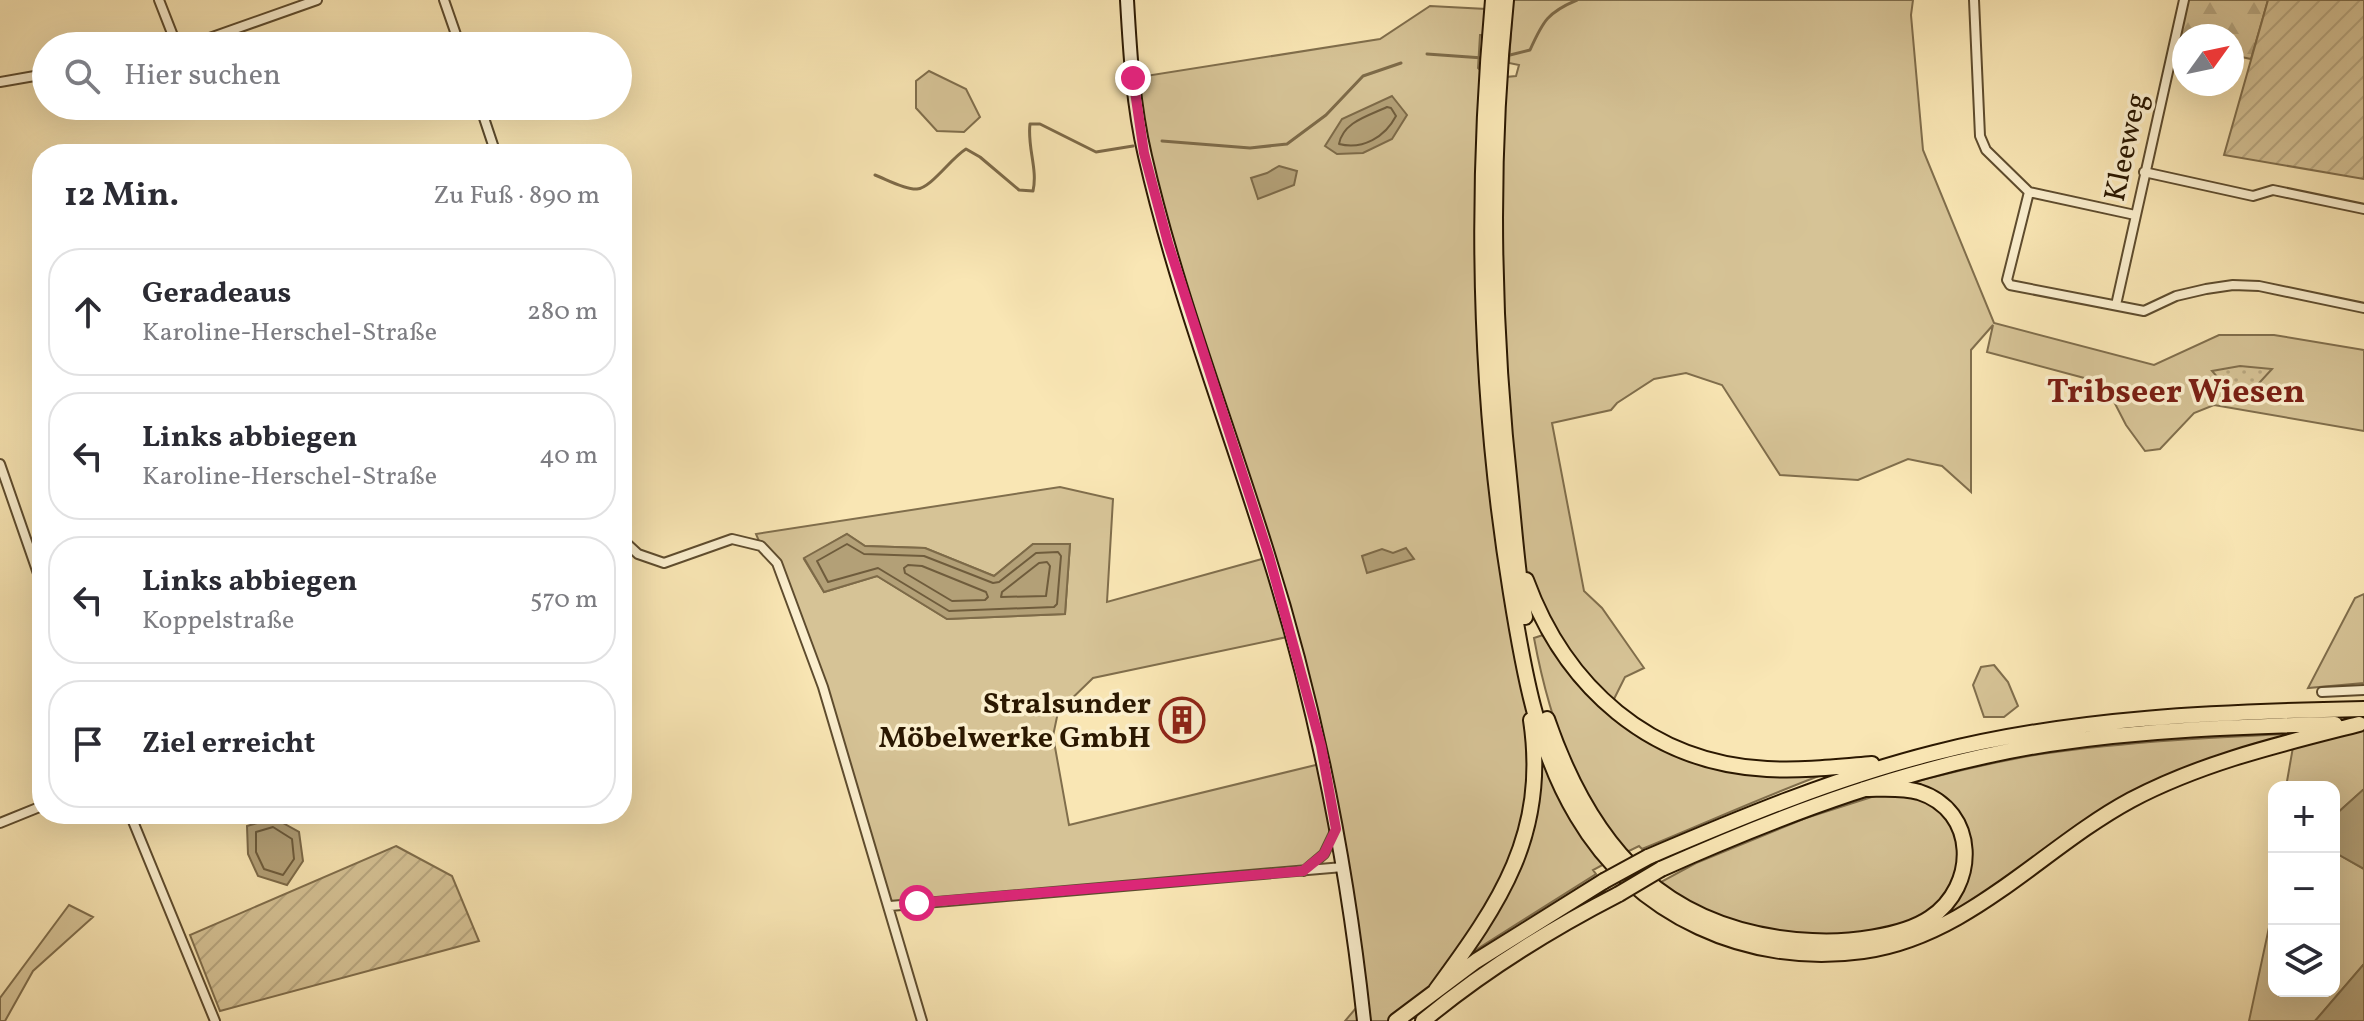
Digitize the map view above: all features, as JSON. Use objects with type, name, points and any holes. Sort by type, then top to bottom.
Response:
[{"type":"highway","points":[[1436,990],[1496,905],[1524,839],[1532,801],[1534,753],[1499,506],[1485,354],[1483,209],[1496,39],[1493,0]]},
{"type":"highway","points":[[1496,39],[1506,0]]},
{"type":"highway","points":[[1493,76],[1503,423],[1523,610],[1536,679],[1566,773],[1598,828],[1636,871],[1659,891],[1702,916],[1745,932],[1777,939],[1836,942],[1906,930],[1939,911],[1957,891],[1966,863],[1961,833],[1944,808],[1920,793],[1906,789],[1864,789]]},
{"type":"highway","points":[[1518,558],[1543,622],[1576,673],[1617,713],[1662,741],[1706,758],[1766,769],[1810,769],[1904,761]]},
{"type":"highway","points":[[1522,652],[1538,721],[1560,783],[1588,834],[1625,878],[1671,913],[1711,934],[1749,946],[1790,953],[1819,955],[1865,951],[1916,936],[1962,914],[2094,822],[2170,780],[2239,755],[2362,719]]},
{"type":"highway","points":[[1396,1021],[1530,925],[1648,857],[1767,807],[1857,775],[1998,739],[2098,723],[2262,711],[2362,719]]},
{"type":"highway","points":[[1423,1021],[1529,944],[1661,869],[1799,810],[1864,789],[1990,756],[2074,741],[2210,728],[2362,719]]},
{"type":"street","points":[[159,0],[172,32]]},
{"type":"street","points":[[227,32],[317,0]]},
{"type":"street","points":[[444,0],[455,32]]},
{"type":"street","points":[[1127,0],[1130,60],[1144,153],[1174,263],[1293,636],[1321,746],[1343,867],[1364,1021]]},
{"type":"street","points":[[1974,0],[1980,136],[1986,150],[2029,192],[2135,215]]},
{"type":"street","name":"Kleeweg","points":[[2116,305],[2184,0]]},
{"type":"street","points":[[0,82],[32,76]]},
{"type":"street","points":[[485,120],[493,144]]},
{"type":"street","points":[[2144,172],[2253,196],[2273,190],[2364,209]]},
{"type":"street","points":[[2029,192],[2007,280],[2010,285],[2144,311],[2176,296],[2233,285],[2259,286],[2364,308]]},
{"type":"street","points":[[0,464],[32,556]]},
{"type":"street","points":[[632,548],[638,554],[664,563],[732,539],[761,546],[777,563],[823,687],[922,1021]]},
{"type":"street","points":[[2322,692],[2364,690]]},
{"type":"street","points":[[0,823],[32,810]]},
{"type":"street","points":[[134,824],[215,1021]]},
{"type":"street","points":[[1303,871],[1324,854],[1336,829]]},
{"type":"street","points":[[890,906],[1343,867]]},
{"type":"green space","points":[[1513,0],[1913,0],[1911,15],[1923,150],[1994,323],[2154,365],[2219,335],[2274,335],[2364,350],[2364,431],[2214,405],[2194,413],[2160,449],[2145,451],[2126,425],[2110,394],[2088,379],[1987,352],[1993,325],[1971,350],[1971,492],[1942,466],[1908,459],[1858,480],[1780,475],[1722,385],[1686,373],[1654,379],[1611,410],[1552,423],[1584,591],[1602,608],[1644,668],[1625,677],[1610,707],[1576,673],[1518,558],[1503,423],[1497,176],[1506,77],[1516,76],[1519,65],[1509,63]]},
{"type":"green space","points":[[2184,0],[2268,0],[2251,59],[2244,58],[2244,24],[2178,24]]},
{"type":"green space","points":[[2268,0],[2364,0],[2364,179],[2224,155],[2241,96],[2244,96],[2244,85]]},
{"type":"green space","points":[[1430,6],[1486,9],[1483,35],[1480,35],[1478,68],[1487,76],[1483,209],[1534,753],[1516,863],[1436,990],[1394,1021],[1345,1021],[1362,1001],[1336,830],[1324,854],[1303,871],[890,906],[823,687],[777,563],[761,546],[756,534],[1060,487],[1113,499],[1107,602],[1269,557],[1174,263],[1133,78],[1380,39]],"holes":[[[847,534],[865,546],[925,548],[994,576],[1033,544],[1070,544],[1065,614],[947,619],[877,576],[824,592],[804,559]],[[1292,636],[1324,763],[1069,825],[1053,736],[1058,712],[1093,678]]]},
{"type":"green space","points":[[929,71],[966,89],[980,117],[964,132],[937,131],[916,108],[916,81]]},
{"type":"green space","points":[[2240,366],[2272,369],[2250,393],[2240,397],[2232,394],[2212,371]]},
{"type":"green space","points":[[2364,594],[2364,683],[2308,688],[2355,598]]},
{"type":"green space","points":[[1546,634],[1568,668],[1681,753],[1835,770],[1642,849],[1639,846],[1625,853],[1591,805],[1555,724],[1534,638]]},
{"type":"green space","points":[[1994,665],[2008,682],[2018,706],[2004,717],[1984,717],[1973,685],[1981,667]]},
{"type":"green space","points":[[2364,723],[2364,789],[2340,811],[2340,781],[2287,781],[2293,747]]},
{"type":"green space","points":[[2309,733],[2215,758],[2155,783],[2088,822],[1960,910],[1921,930],[1881,943],[1841,949],[1800,949],[1760,943],[1721,931],[1683,914],[1646,891],[1651,888],[1720,926],[1757,938],[1821,946],[1876,941],[1927,923],[1948,908],[1962,888],[1970,862],[1968,840],[1955,813],[1941,799],[1910,783],[2041,754],[2175,740]]},
{"type":"green space","points":[[1538,743],[1608,862],[1593,870],[1596,874],[1474,951],[1513,882]]},
{"type":"green space","points":[[1907,793],[1942,809],[1960,838],[1955,887],[1919,920],[1858,936],[1761,932],[1691,905],[1659,883],[1696,863],[1806,818],[1881,794]]},
{"type":"green space","points":[[396,846],[452,876],[479,941],[220,1011],[190,935]]},
{"type":"green space","points":[[2340,855],[2364,869],[2364,964],[2340,992]]},
{"type":"green space","points":[[69,905],[93,917],[33,971],[5,1021],[0,1021],[0,998]]},
{"type":"green space","points":[[2268,932],[2268,997],[2336,997],[2315,1021],[2249,1021]]},
{"type":"water","points":[[1392,96],[1407,115],[1392,139],[1363,153],[1337,154],[1325,146],[1342,119]]},
{"type":"water","points":[[1279,166],[1297,171],[1294,185],[1258,199],[1251,178]]},
{"type":"water","points":[[847,534],[865,546],[925,548],[994,576],[1033,544],[1070,544],[1065,614],[947,619],[877,576],[824,592],[804,558]]},
{"type":"water","points":[[1406,548],[1414,559],[1367,573],[1362,556],[1382,549],[1393,553]]},
{"type":"water","points":[[2364,789],[2364,869],[2340,855],[2340,811]]},
{"type":"water","points":[[285,824],[299,832],[303,861],[287,885],[258,876],[248,854],[247,826]]},
{"type":"water","points":[[2364,964],[2364,1021],[2315,1021],[2336,997],[2340,997],[2340,992]]},
{"type":"waterway","points":[[1506,56],[1530,50],[1548,19],[1577,0]]},
{"type":"waterway","points":[[1427,54],[1483,58]]},
{"type":"waterway","points":[[1162,141],[1250,148],[1287,144],[1326,115],[1363,76],[1401,63]]},
{"type":"waterway","points":[[875,175],[917,189],[928,184],[966,149],[1019,190],[1033,191],[1030,124],[1040,124],[1096,152],[1133,146]]},
{"type":"place","name":"Stralsunder Möbelwerke GmbH","points":[[1182,720]]},
{"type":"district","name":"Tribseer Wiesen","points":[[2176,390]]},
{"type":"route","points":[[917,903],[1303,871],[1324,854],[1336,829],[1321,746],[1293,636],[1174,263],[1144,153],[1133,78]]}]
